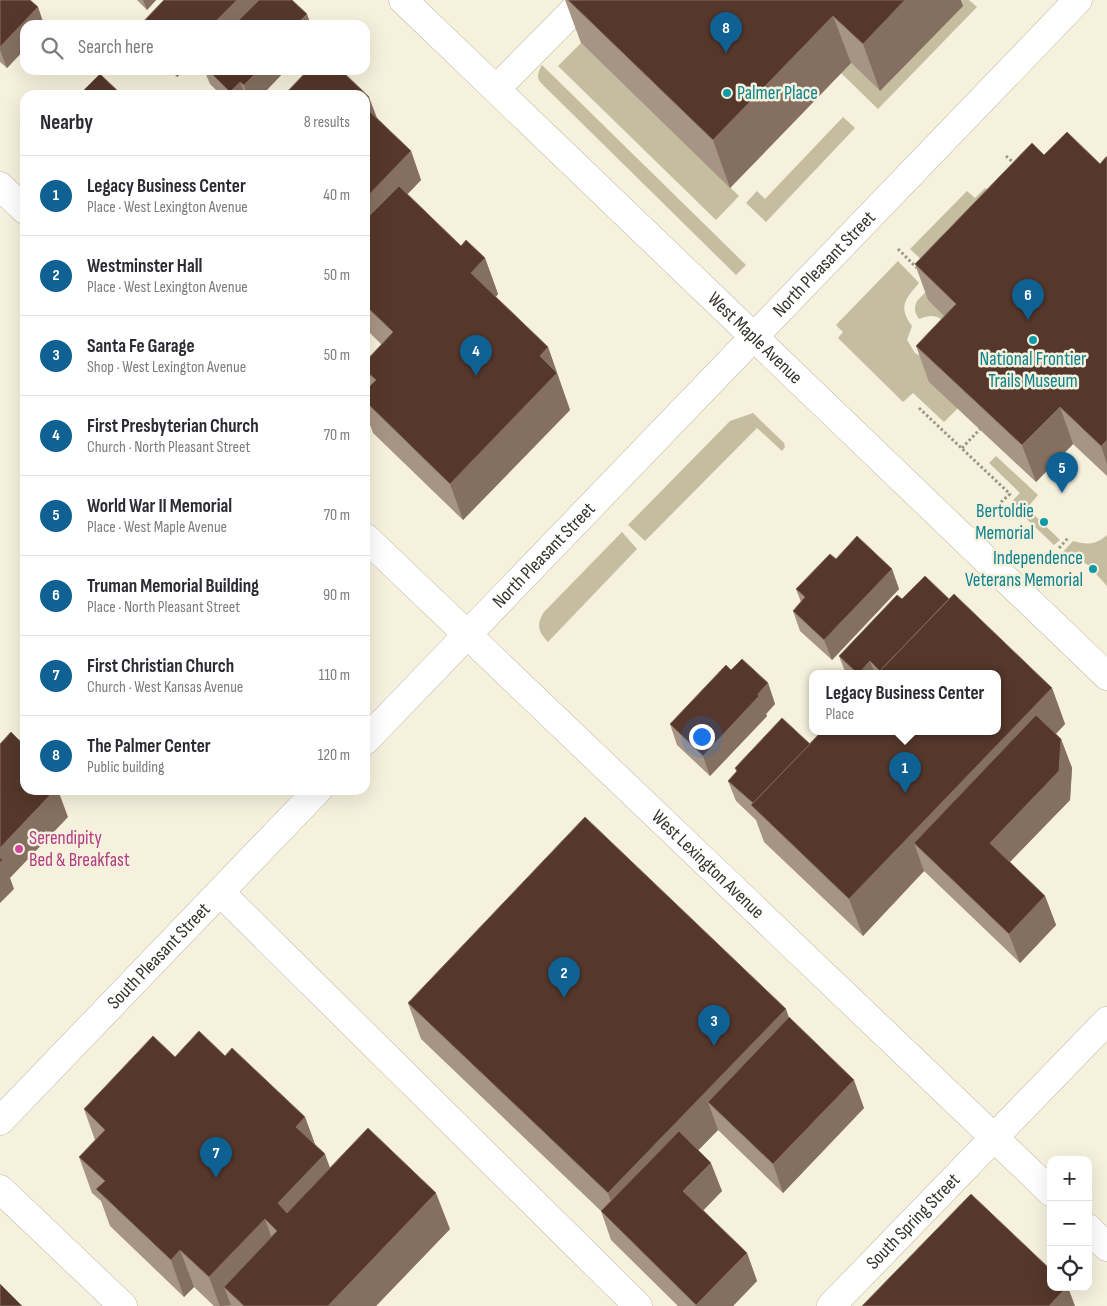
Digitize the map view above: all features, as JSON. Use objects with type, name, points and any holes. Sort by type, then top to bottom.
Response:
[{"type":"street","name":"West Maple Avenue","points":[[403,0],[1107,676]]},
{"type":"street","points":[[496,89],[584,0]]},
{"type":"street","name":"North Pleasant Street","points":[[467,634],[1078,0]]},
{"type":"street","points":[[0,186],[20,205]]},
{"type":"street","name":"West Lexington Avenue","points":[[370,541],[1047,1188]]},
{"type":"street","points":[[370,735],[467,634]]},
{"type":"street","name":"South Pleasant Street","points":[[0,1121],[313,795]]},
{"type":"street","points":[[220,892],[638,1306]]},
{"type":"street","name":"South Spring Street","points":[[831,1306],[1107,1021]]},
{"type":"street","points":[[0,1189],[123,1306]]},
{"type":"street","points":[[1092,1232],[1107,1246]]},
{"type":"path","points":[[1006,156],[1019,168]]},
{"type":"path","points":[[898,249],[922,273]]},
{"type":"path","points":[[919,408],[1010,494],[999,504]]},
{"type":"path","points":[[962,448],[980,429]]},
{"type":"path","points":[[1059,548],[1069,537]]},
{"type":"shaded area","points":[[961,0],[969,0],[977,7],[878,109],[841,73],[851,63],[880,91],[962,6]]},
{"type":"shaded area","points":[[581,43],[739,196],[716,220],[558,66]]},
{"type":"shaded area","points":[[542,65],[746,265],[736,275],[541,83],[538,79],[538,74]]},
{"type":"shaded area","points":[[843,117],[855,128],[766,222],[746,203],[757,191],[765,199]]},
{"type":"shaded area","points":[[985,188],[993,196],[928,266],[910,249],[967,191],[975,198]]},
{"type":"shaded area","points":[[898,261],[919,283],[907,299],[904,308],[905,314],[912,326],[907,340],[915,353],[922,357],[948,325],[935,316],[919,319],[915,310],[917,301],[940,277],[969,340],[957,409],[944,422],[913,393],[903,402],[838,338],[843,332],[836,325]]},
{"type":"shaded area","points":[[753,413],[784,443],[785,447],[782,451],[757,428],[645,541],[628,525],[730,421]]},
{"type":"shaded area","points":[[996,456],[1038,495],[1027,508],[1060,540],[1054,545],[1010,503],[1020,493],[989,463]]},
{"type":"shaded area","points":[[622,532],[637,549],[548,642],[539,628],[544,612]]},
{"type":"shaded area","points":[[1107,535],[1107,586],[1088,565],[1072,556],[1067,559],[1061,554],[1073,541],[1091,543],[1099,541]]},
{"type":"building","points":[[0,0],[30,0],[38,7],[26,20],[20,20],[20,26],[0,47]]},
{"type":"building","points":[[164,0],[237,0],[217,20],[145,20]]},
{"type":"building","points":[[259,0],[292,0],[307,14],[301,20],[239,20]]},
{"type":"building","points":[[568,0],[905,0],[863,44],[833,16],[713,140]]},
{"type":"building","points":[[101,75],[117,90],[84,90]]},
{"type":"building","points":[[213,75],[254,75],[244,85],[240,82],[232,90],[228,90]]},
{"type":"building","points":[[303,75],[346,75],[362,90],[289,90]]},
{"type":"building","points":[[370,112],[411,151],[370,194]]},
{"type":"building","points":[[1067,132],[1100,164],[1107,157],[1107,440],[1101,446],[1060,407],[1022,445],[916,346],[956,304],[915,264],[1032,143],[1044,155]]},
{"type":"building","points":[[399,186],[461,246],[466,240],[485,258],[471,273],[548,347],[540,356],[557,373],[450,484],[370,406],[370,386],[376,380],[370,375],[370,357],[393,332],[370,310],[370,215]]},
{"type":"building","points":[[857,536],[892,569],[824,640],[793,611],[805,597],[796,589],[830,554],[836,559]]},
{"type":"building","points":[[925,576],[949,599],[881,670],[870,661],[862,670],[854,670],[839,656],[897,595],[902,599]]},
{"type":"building","points":[[954,594],[1052,688],[849,899],[751,805],[818,735],[1001,735],[1001,670],[881,670]]},
{"type":"building","points":[[742,659],[768,683],[758,694],[759,696],[703,756],[670,724],[726,665],[731,670]]},
{"type":"building","points":[[1036,715],[1061,739],[1059,771],[990,843],[1045,896],[1009,934],[914,843]]},
{"type":"building","points":[[782,718],[810,744],[753,803],[728,781],[737,771],[735,768]]},
{"type":"building","points":[[11,732],[20,741],[20,795],[50,795],[0,848],[0,744]]},
{"type":"building","points":[[585,817],[786,1009],[608,1193],[408,1003]]},
{"type":"building","points":[[789,1017],[854,1080],[773,1164],[708,1102]]},
{"type":"building","points":[[199,1031],[225,1056],[232,1048],[305,1117],[296,1127],[325,1154],[278,1203],[287,1213],[368,1128],[436,1193],[328,1306],[244,1306],[224,1287],[277,1231],[265,1219],[209,1277],[180,1250],[171,1260],[96,1189],[105,1181],[79,1157],[105,1130],[84,1109],[153,1036],[175,1057]]},
{"type":"building","points":[[679,1131],[711,1163],[683,1191],[747,1253],[696,1305],[601,1211]]},
{"type":"building","points":[[971,1194],[1047,1266],[1047,1291],[1063,1291],[1049,1306],[862,1306]]},
{"type":"building","points":[[0,1284],[22,1306],[0,1306]]},
{"type":"place","name":"The Palmer Center","points":[[726,53]]},
{"type":"place","name":"Palmer Place","points":[[727,93]]},
{"type":"place","name":"Truman Memorial Building","points":[[1028,320]]},
{"type":"place","name":"National Frontier Trails Museum","points":[[1033,340]]},
{"type":"place","name":"First Presbyterian Church","points":[[476,376]]},
{"type":"place","name":"World War II Memorial","points":[[1062,493]]},
{"type":"place","name":"Bertoldie Memorial","points":[[1044,522]]},
{"type":"place","name":"Independence Veterans Memorial","points":[[1093,569]]},
{"type":"place","name":"Legacy Business Center","points":[[905,793]]},
{"type":"place","name":"Serendipity Bed & Breakfast","points":[[19,849]]},
{"type":"place","name":"Westminster Hall","points":[[564,998]]},
{"type":"place","name":"Santa Fe Garage","points":[[714,1046]]},
{"type":"place","name":"First Christian Church","points":[[216,1178]]}]
